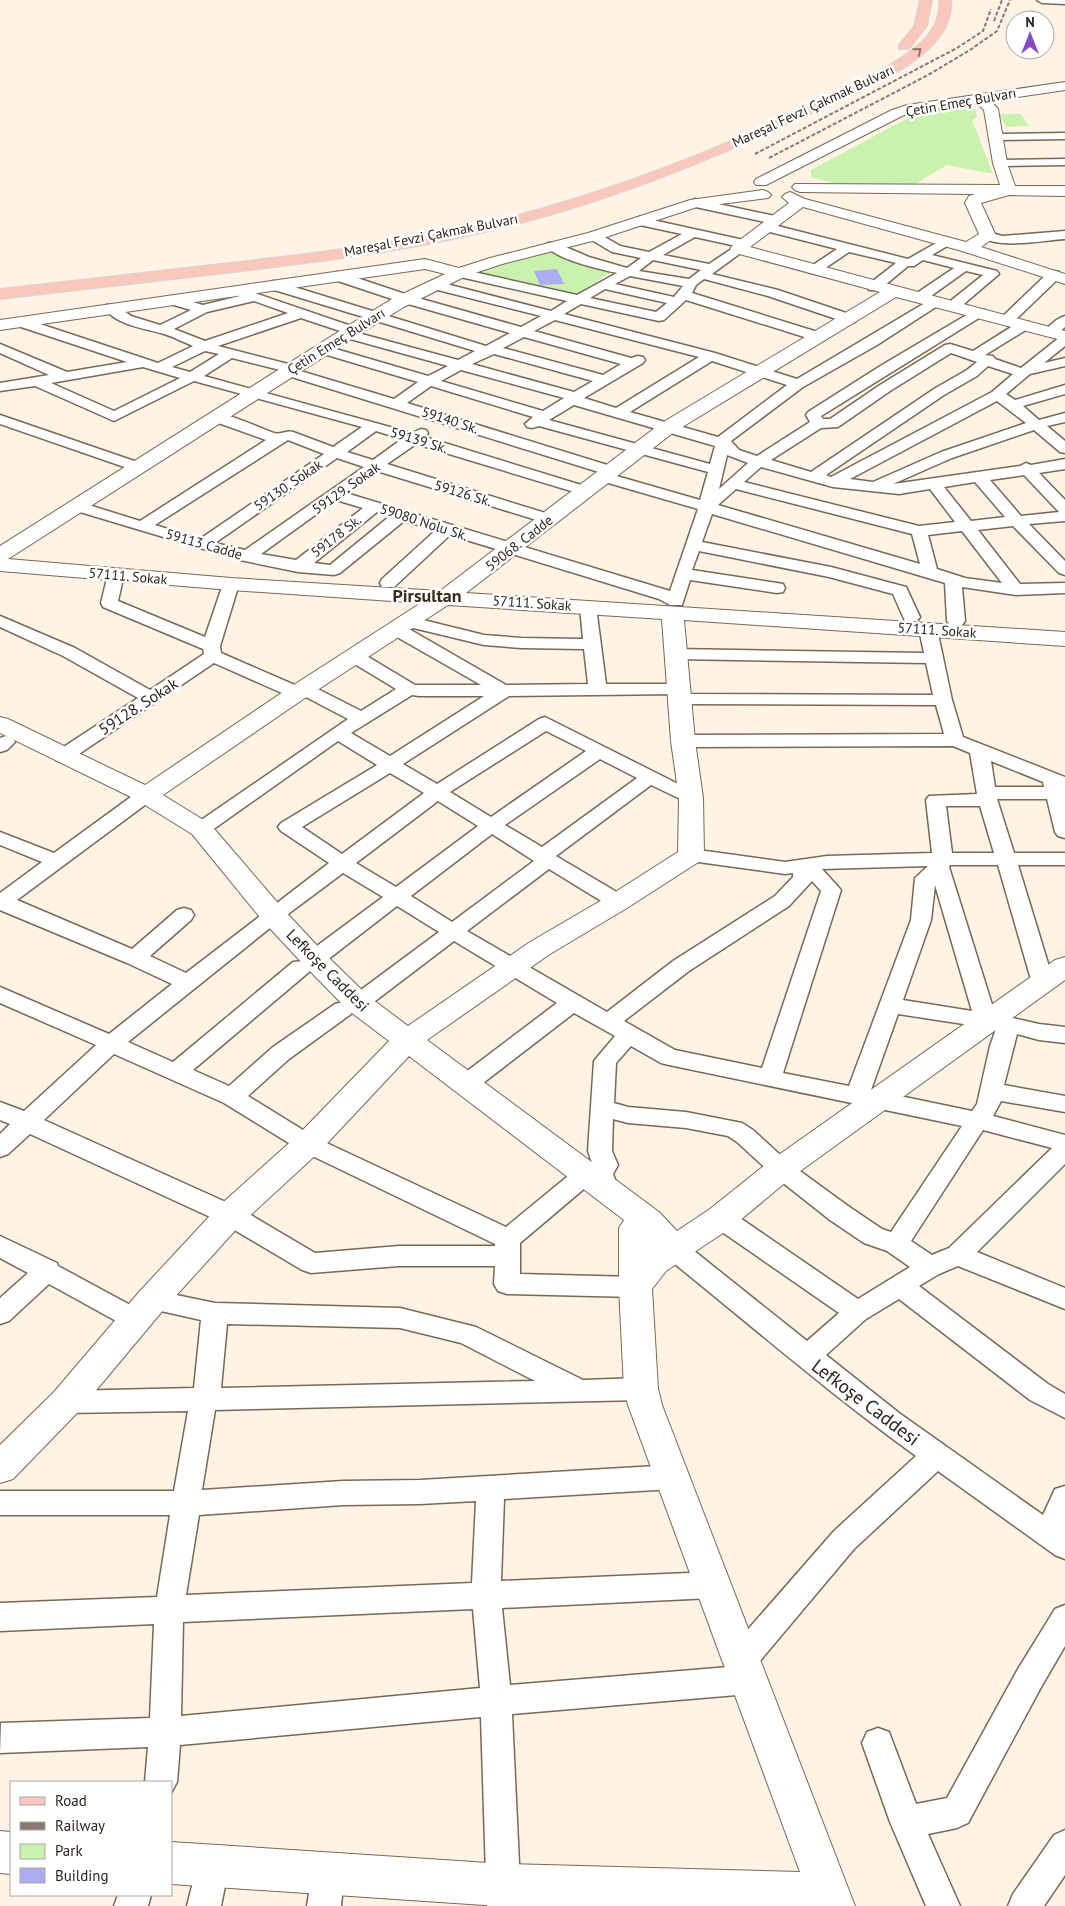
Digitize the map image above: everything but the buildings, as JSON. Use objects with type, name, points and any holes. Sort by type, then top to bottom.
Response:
[{"type":"main road","name":"Mareşal Fevzi Çakmak Bulvarı","points":[[0,284],[292,251],[365,240],[431,228],[499,212],[589,187],[640,171],[687,152],[872,66],[905,45],[918,31],[925,20],[926,0]]},
{"type":"main road","name":"Mareşal Fevzi Çakmak Bulvarı","points":[[0,294],[373,249],[462,232],[536,214],[633,184],[707,155],[898,67],[922,48],[942,28],[946,12],[945,0]]},
{"type":"main road","name":"Çetin Emeç Bulvarı","points":[[0,556],[251,393],[350,332],[406,299],[460,273],[552,246],[594,236],[655,215],[760,187],[780,171],[912,108],[1065,86]]},
{"type":"main road","points":[[980,98],[991,109],[1000,163],[1008,187],[1006,191]]},
{"type":"main road","name":"Çetin Emeç Bulvarı","points":[[756,235],[796,192],[794,172],[808,159]]},
{"type":"main road","points":[[760,187],[796,192],[974,198],[1065,198]]},
{"type":"main road","points":[[974,198],[1006,191]]},
{"type":"main road","points":[[796,192],[1065,191]]},
{"type":"main road","points":[[796,192],[946,242],[1060,277]]},
{"type":"main road","points":[[968,248],[988,236],[973,204],[974,198]]},
{"type":"main road","points":[[756,235],[814,270],[927,301],[1007,320],[1060,336]]},
{"type":"main road","points":[[0,325],[425,264],[460,273]]},
{"type":"main road","name":"59068. Cadde","points":[[140,799],[300,691],[453,592],[667,428],[758,372],[850,319],[883,289]]},
{"type":"main road","points":[[27,537],[28,544],[32,549],[120,570]]},
{"type":"main road","points":[[0,556],[120,570],[388,583],[453,592],[919,623],[956,620],[1065,628]]},
{"type":"main road","name":"57111. Sokak","points":[[0,565],[120,570],[231,584],[453,592],[588,607],[674,606]]},
{"type":"main road","points":[[0,1468],[66,1402],[144,1310],[230,1215],[308,1144],[401,1046],[540,948],[691,856],[691,798],[676,654],[674,606]]},
{"type":"main road","name":"57111. Sokak","points":[[919,623],[1065,639]]},
{"type":"main road","name":"Lefkoşe Caddesi","points":[[1,738],[140,799],[201,829],[267,919]]},
{"type":"main road","name":"Lefkoşe Caddesi","points":[[1,738],[63,756],[140,799],[194,847],[267,919],[350,1006],[401,1046],[588,1182],[648,1220],[674,1249]]},
{"type":"main road","points":[[635,1287],[655,1262],[721,1218],[867,1098],[998,1022],[1054,974]]},
{"type":"main road","name":"Lefkoşe Caddesi","points":[[401,1046],[466,1084],[588,1182],[635,1228],[674,1249]]},
{"type":"main road","points":[[172,1863],[213,1866],[326,1890],[504,1896],[831,1900],[712,1585],[641,1389],[635,1287],[635,1228]]},
{"type":"street","points":[[1042,0],[1065,2]]},
{"type":"street","points":[[996,137],[1065,136]]},
{"type":"street","points":[[1000,163],[1065,162]]},
{"type":"street","points":[[701,202],[756,235]]},
{"type":"street","points":[[655,215],[756,235],[848,247],[910,263],[946,242]]},
{"type":"street","points":[[639,221],[692,234],[756,235]]},
{"type":"street","points":[[397,404],[428,382],[554,315],[603,285],[629,272],[650,256],[692,234]]},
{"type":"street","points":[[460,273],[515,287],[580,299],[659,317],[680,298],[691,283],[756,235]]},
{"type":"street","points":[[594,236],[616,249],[650,256],[706,272],[850,319]]},
{"type":"street","points":[[988,236],[1001,240],[1063,236]]},
{"type":"street","points":[[552,246],[573,257],[629,272],[691,283]]},
{"type":"street","points":[[814,270],[848,247]]},
{"type":"street","points":[[921,256],[993,274],[953,306]]},
{"type":"street","points":[[883,289],[906,262]]},
{"type":"street","points":[[674,606],[706,508],[724,439],[798,384],[872,342],[927,301],[964,267]]},
{"type":"street","points":[[337,276],[406,299],[632,363]]},
{"type":"street","points":[[1007,320],[1060,277]]},
{"type":"street","points":[[435,285],[710,356],[798,384]]},
{"type":"street","points":[[603,285],[680,298],[819,337]]},
{"type":"street","points":[[274,286],[375,317],[604,380]]},
{"type":"street","points":[[237,291],[350,332],[724,444],[734,453],[758,462],[834,482],[899,489],[933,482],[1065,464]]},
{"type":"street","points":[[162,329],[203,309],[255,297]]},
{"type":"street","points":[[172,300],[203,309]]},
{"type":"street","name":"59140 Sk.","points":[[111,308],[126,320],[162,329],[204,346],[445,418],[706,508],[850,548],[930,572],[953,582],[987,588],[1016,590],[1065,588]]},
{"type":"street","points":[[158,368],[204,346],[302,313]]},
{"type":"street","points":[[818,424],[813,415],[887,368],[980,313]]},
{"type":"street","points":[[815,504],[834,482],[997,395],[1025,372],[1060,336],[1065,320]]},
{"type":"street","points":[[20,322],[113,352],[142,364]]},
{"type":"street","points":[[813,477],[972,373],[981,358],[1024,325]]},
{"type":"street","points":[[509,440],[573,398],[664,344]]},
{"type":"street","points":[[0,348],[62,375]]},
{"type":"street","points":[[706,508],[758,462],[818,424],[833,424],[885,388],[950,348],[1025,372],[1065,362]]},
{"type":"street","points":[[322,350],[639,450],[716,470]]},
{"type":"street","points":[[34,380],[114,417],[192,377],[230,353]]},
{"type":"street","points":[[618,413],[710,356]]},
{"type":"street","points":[[0,387],[62,375],[142,364]]},
{"type":"street","name":"59139 Sk.","points":[[142,364],[374,426],[586,491]]},
{"type":"street","points":[[1013,405],[1065,388]]},
{"type":"street","points":[[997,395],[1013,405],[1064,448]]},
{"type":"street","points":[[143,526],[278,439],[288,434],[298,437],[332,415]]},
{"type":"street","points":[[214,417],[278,439]]},
{"type":"street","points":[[876,486],[911,468],[1036,424],[1065,417]]},
{"type":"street","name":"59129. Sokak","points":[[246,557],[377,466],[413,438],[445,418]]},
{"type":"street","points":[[0,419],[138,468]]},
{"type":"street","name":"59130. Sokak","points":[[203,544],[374,426]]},
{"type":"street","points":[[883,430],[911,440]]},
{"type":"street","name":"59126 Sk.","points":[[298,437],[336,453],[549,520]]},
{"type":"street","points":[[1026,468],[1065,509]]},
{"type":"street","points":[[978,476],[1018,522],[1065,570]]},
{"type":"street","points":[[933,482],[1016,590]]},
{"type":"street","points":[[734,484],[918,531],[1065,516]]},
{"type":"street","name":"59080 Nolu Sk.","points":[[336,495],[665,595],[674,606]]},
{"type":"street","name":"59113 Cadde","points":[[76,506],[246,557],[298,567],[334,570],[402,514]]},
{"type":"street","name":"59178 Sk.","points":[[298,567],[375,506]]},
{"type":"street","points":[[388,583],[447,529]]},
{"type":"street","points":[[918,531],[930,572]]},
{"type":"street","points":[[693,545],[831,572],[900,591],[919,623],[934,658],[943,700],[955,740]]},
{"type":"street","points":[[831,572],[850,548]]},
{"type":"street","points":[[120,570],[109,603],[360,718]]},
{"type":"street","points":[[683,574],[777,588]]},
{"type":"street","points":[[953,582],[956,620]]},
{"type":"street","points":[[212,651],[231,584]]},
{"type":"street","points":[[588,607],[598,690]]},
{"type":"street","points":[[0,621],[69,652],[151,698]]},
{"type":"street","points":[[402,625],[484,640],[521,643],[592,644]]},
{"type":"street","points":[[402,625],[504,691]]},
{"type":"street","name":"59128. Sokak","points":[[63,756],[151,698],[212,651]]},
{"type":"street","points":[[676,654],[934,658]]},
{"type":"street","points":[[354,656],[408,689],[432,691],[598,690],[680,694],[943,700]]},
{"type":"street","points":[[201,829],[360,718],[408,689]]},
{"type":"street","points":[[504,691],[391,764],[288,827],[452,932],[669,1057],[980,1121],[1038,1135],[1065,1144]]},
{"type":"street","points":[[0,1148],[111,1044],[267,919],[438,792],[545,723],[691,798]]},
{"type":"street","points":[[338,733],[618,902]]},
{"type":"street","points":[[684,741],[955,740],[979,748],[1057,785]]},
{"type":"street","points":[[979,748],[988,797],[1007,859],[1024,926],[1054,974]]},
{"type":"street","points":[[176,1072],[307,963],[397,898],[492,825],[599,751]]},
{"type":"street","points":[[232,1097],[281,1053],[452,932],[650,777]]},
{"type":"street","points":[[896,1244],[980,1121],[993,1091],[1001,1046],[998,1022],[957,922],[941,863],[936,800],[988,797],[1057,785]]},
{"type":"street","points":[[1057,785],[1065,832]]},
{"type":"street","points":[[0,902],[140,799]]},
{"type":"street","points":[[0,838],[56,861]]},
{"type":"street","points":[[691,856],[785,868],[827,862],[941,863],[1007,859],[1065,859]]},
{"type":"street","points":[[867,1098],[890,1005],[921,920],[925,878],[941,863]]},
{"type":"street","points":[[608,1022],[681,966],[782,901],[803,879],[804,865]]},
{"type":"street","points":[[770,1078],[831,890],[821,878],[804,865]]},
{"type":"street","points":[[0,902],[135,958],[188,983]]},
{"type":"street","points":[[135,958],[184,915]]},
{"type":"street","points":[[0,994],[232,1097],[308,1144],[508,1248]]},
{"type":"street","points":[[466,1084],[573,1002]]},
{"type":"street","points":[[890,1005],[1065,1035]]},
{"type":"street","points":[[0,1110],[230,1215],[311,1263],[508,1248],[588,1182],[601,1174],[606,1165],[600,1151],[605,1061],[629,1034]]},
{"type":"street","points":[[993,1091],[1065,1104]]},
{"type":"street","points":[[602,1108],[628,1115],[686,1120],[734,1129],[746,1136],[781,1169],[807,1190],[873,1236],[896,1244],[930,1267]]},
{"type":"street","points":[[808,1358],[822,1342],[856,1312],[930,1267],[958,1255],[1065,1150]]},
{"type":"street","points":[[721,1218],[856,1312]]},
{"type":"street","points":[[0,1246],[48,1270],[144,1310],[400,1318],[467,1334],[580,1391]]},
{"type":"street","points":[[508,1248],[507,1284],[635,1287]]},
{"type":"street","name":"Lefkoşe Caddesi","points":[[674,1249],[808,1358],[936,1455],[1057,1540]]},
{"type":"street","points":[[958,1255],[1065,1299]]},
{"type":"street","points":[[0,1314],[48,1270]]},
{"type":"street","points":[[900,1285],[1039,1392],[1065,1407]]},
{"type":"street","points":[[161,1781],[165,1732],[169,1611],[188,1503],[201,1412],[206,1400],[215,1313]]},
{"type":"street","points":[[66,1402],[641,1389]]},
{"type":"street","points":[[0,1738],[165,1732],[496,1701],[745,1670],[844,1540],[936,1455]]},
{"type":"street","points":[[0,1504],[188,1503],[343,1493],[420,1492],[673,1477]]},
{"type":"street","points":[[491,1487],[486,1595],[496,1701],[504,1896]]},
{"type":"street","points":[[1057,1540],[1065,1498]]},
{"type":"street","points":[[0,1617],[169,1611],[712,1585]]},
{"type":"street","points":[[906,1822],[958,1812],[1029,1680],[1065,1619]]},
{"type":"street","points":[[878,1743],[906,1822],[943,1906]]},
{"type":"street","points":[[1025,1906],[1065,1846]]},
{"type":"street","points":[[204,1906],[213,1866]]},
{"type":"green space","points":[[959,106],[975,109],[977,117],[972,120],[993,174],[947,165],[912,186],[836,184],[811,177],[811,170],[921,111]]},
{"type":"green space","points":[[999,114],[1021,114],[1029,126],[1006,127]]},
{"type":"green space","points":[[550,252],[616,269],[577,294],[473,272]]},
{"type":"railway","points":[[994,21],[1002,0]]},
{"type":"railway","points":[[769,158],[928,75],[970,50],[997,31],[1010,0]]},
{"type":"railway","points":[[755,154],[957,48],[983,31],[991,9]]},
{"type":"district","name":"Pirsultan","points":[[427,595]]}]
